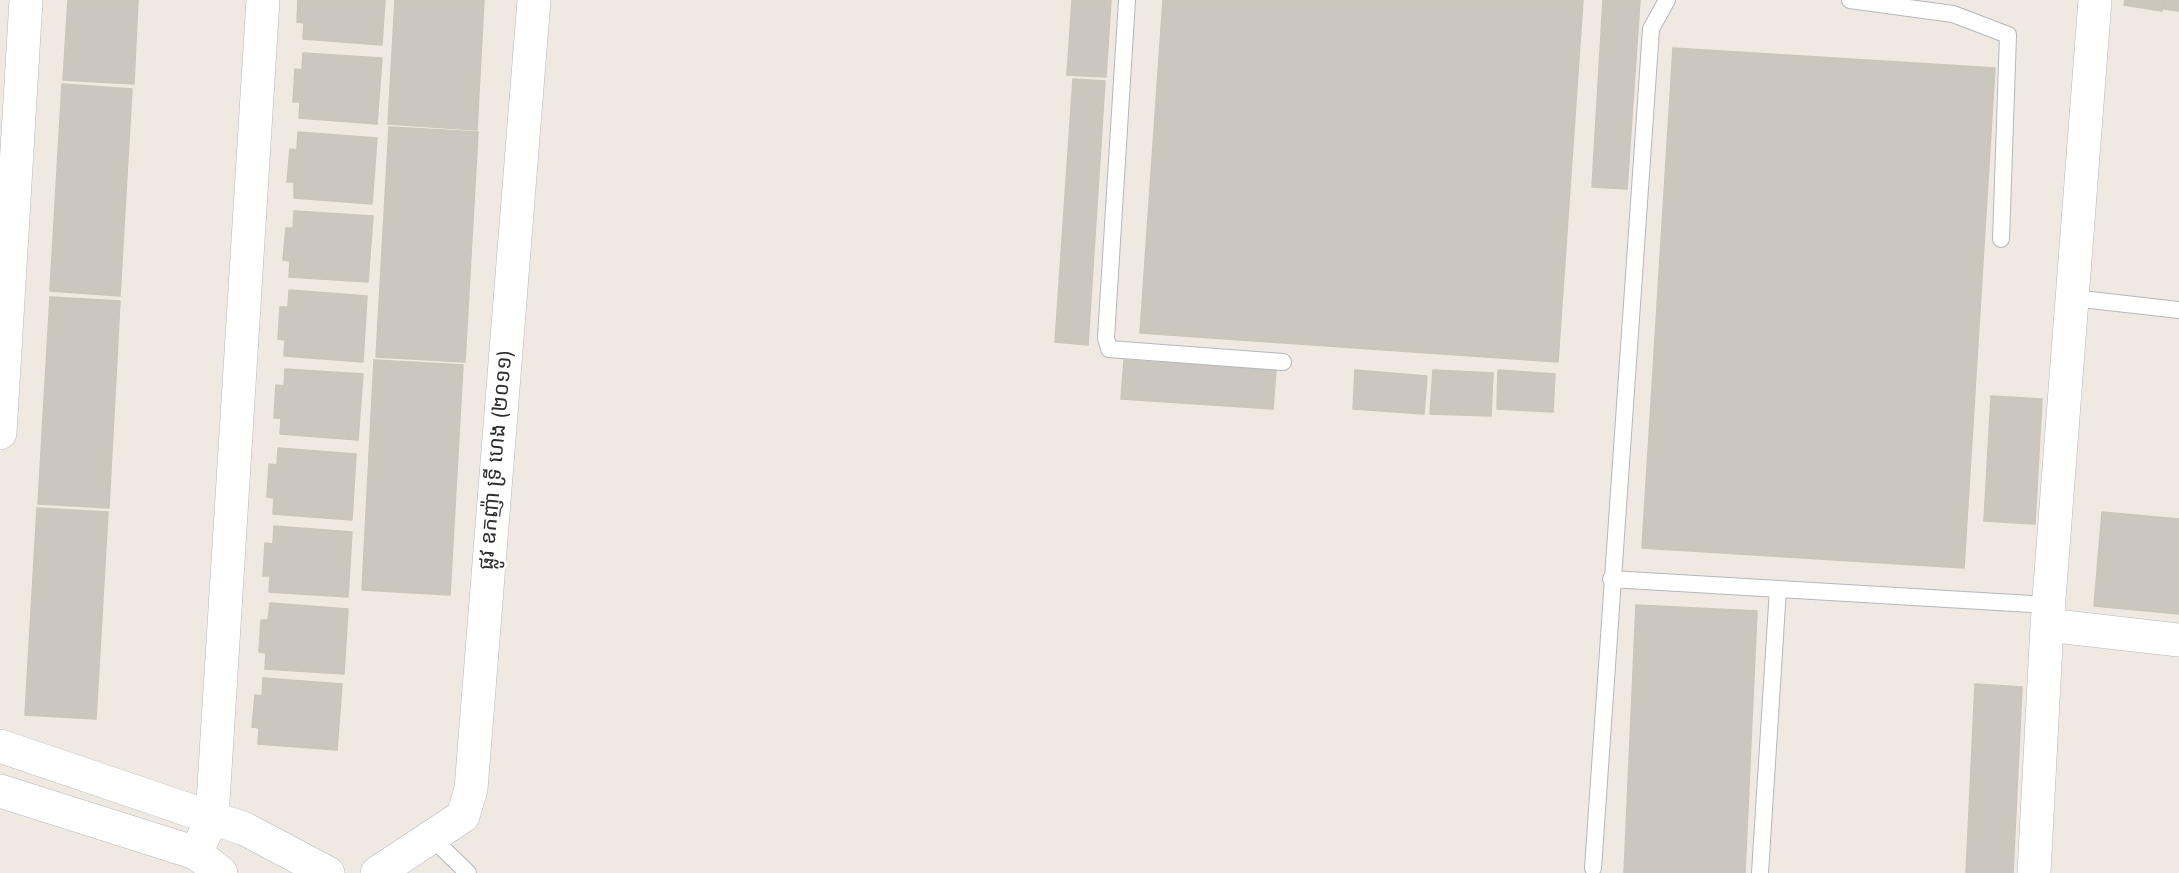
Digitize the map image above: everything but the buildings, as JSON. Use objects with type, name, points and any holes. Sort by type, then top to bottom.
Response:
[{"type":"street","points":[[0,433],[26,0]]},
{"type":"street","points":[[0,791],[209,863],[262,0]]},
{"type":"street","name":"ផ្លូវ ឧកញ៉ា ទ្រី ហេង (២០១១)","points":[[376,873],[463,816],[471,789],[534,0]]},
{"type":"street","points":[[2034,873],[2048,615],[2095,0]]},
{"type":"street","points":[[2048,615],[2179,640]]},
{"type":"street","points":[[0,746],[245,830],[328,873]]},
{"type":"lane","points":[[1127,0],[1106,338],[1109,349],[1282,362]]},
{"type":"lane","points":[[1593,868],[1611,579],[1651,29],[1667,0]]},
{"type":"lane","points":[[1850,0],[1953,14],[2008,35],[2001,239]]},
{"type":"lane","points":[[2073,298],[2179,310]]},
{"type":"lane","points":[[1611,579],[1778,589],[2048,615]]},
{"type":"lane","points":[[1760,873],[1778,589]]},
{"type":"lane","points":[[432,838],[468,873]]}]
